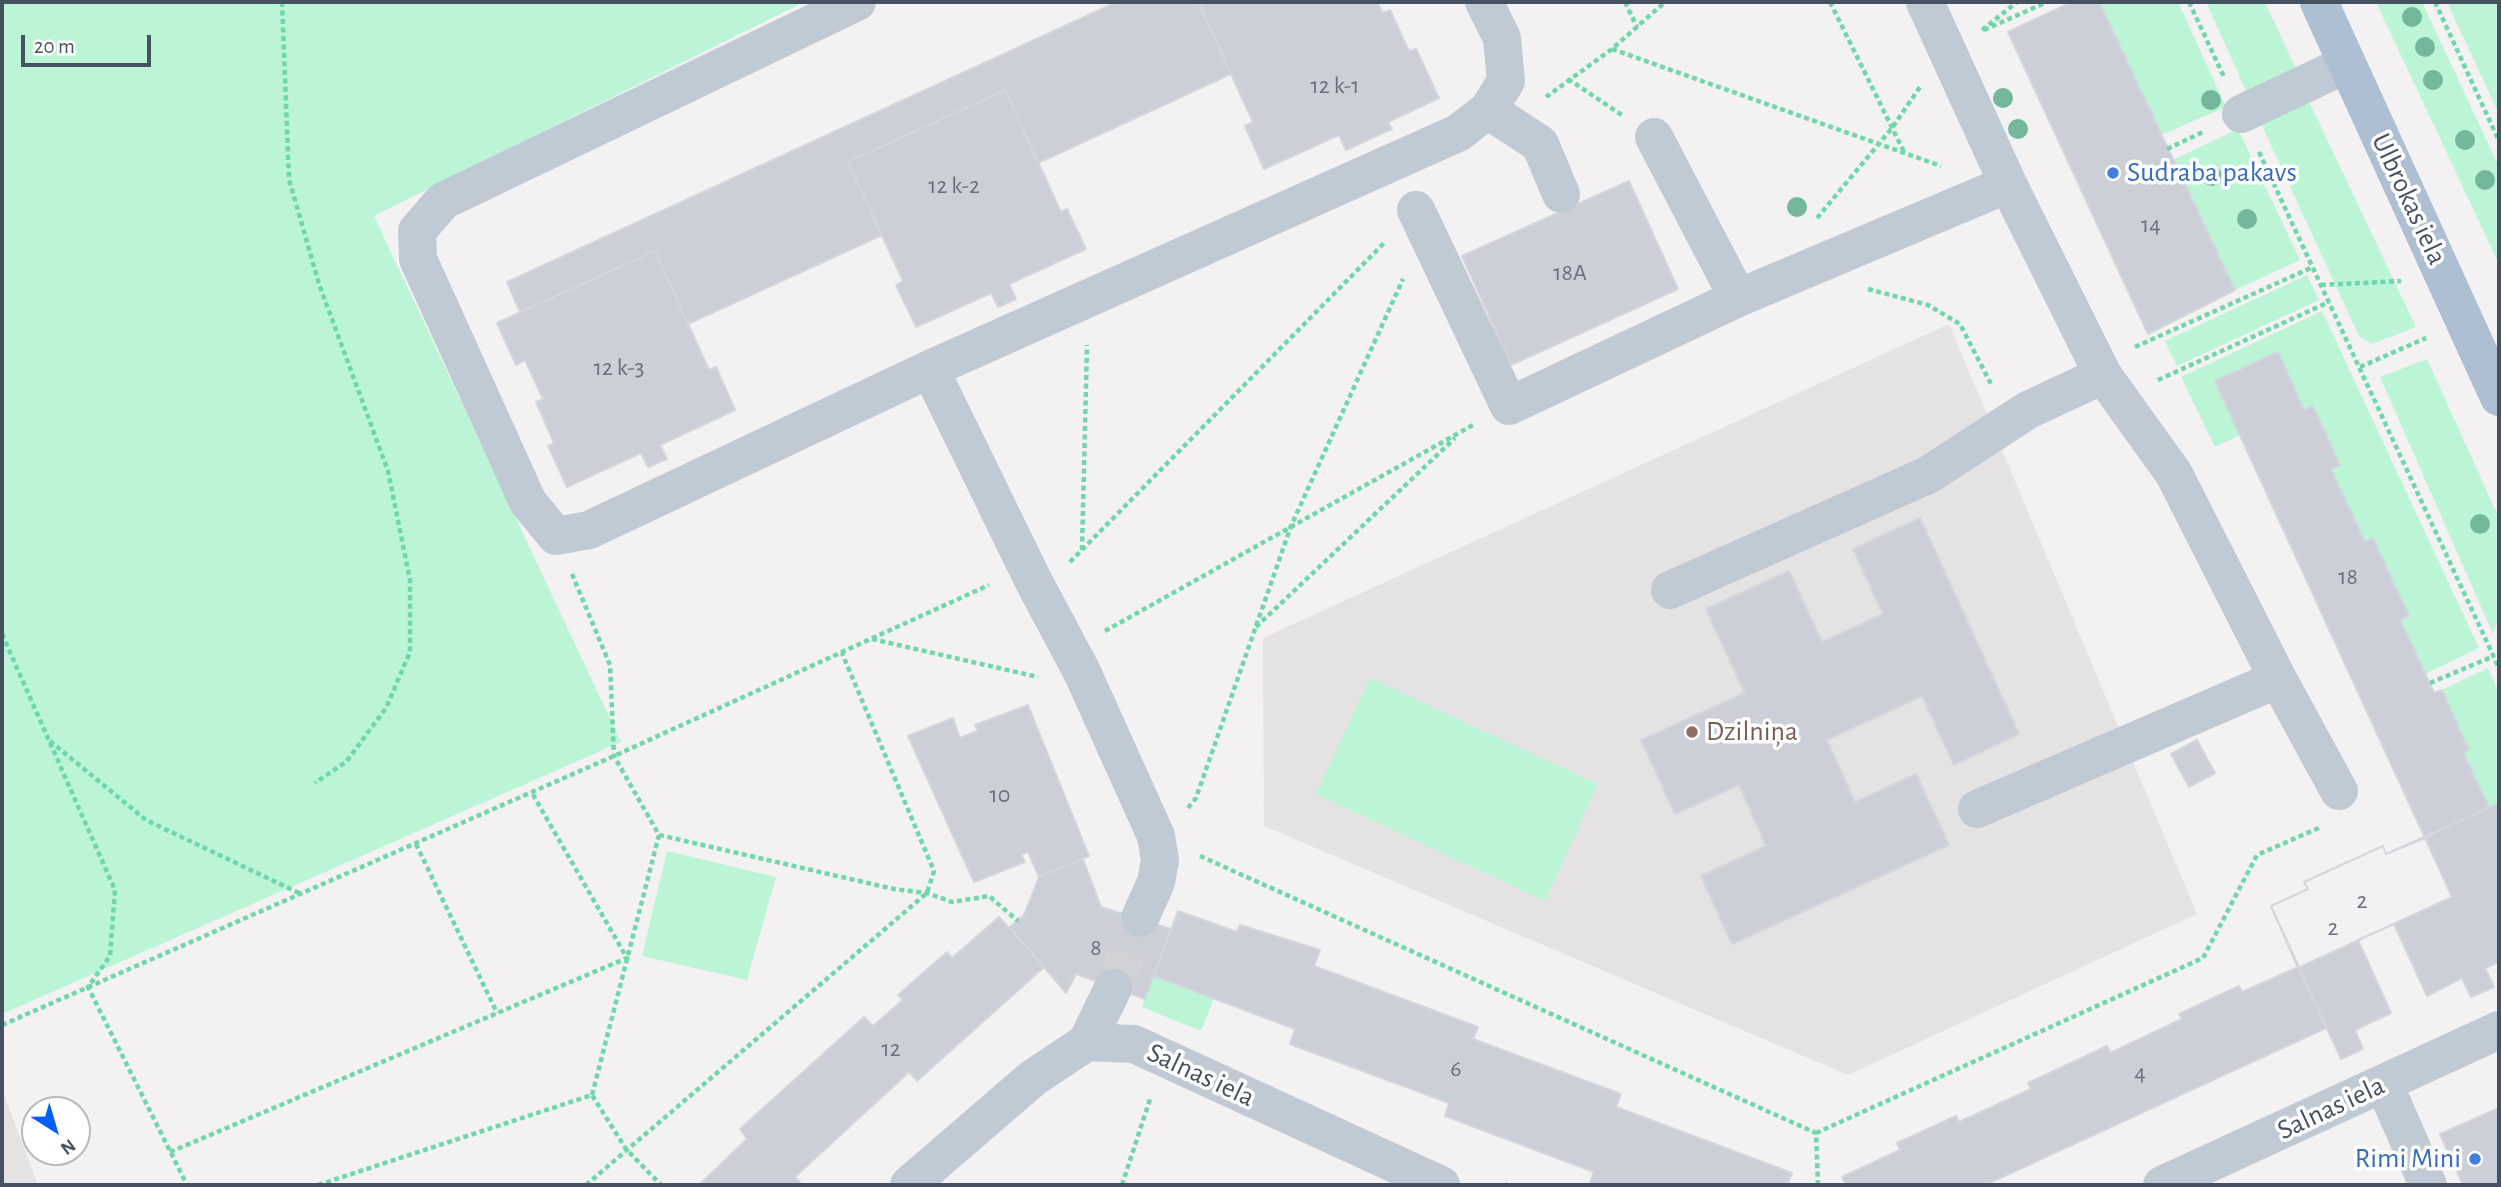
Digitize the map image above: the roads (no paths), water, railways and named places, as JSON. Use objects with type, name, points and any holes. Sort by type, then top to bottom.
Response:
[{"type":"main road","name":"Ulbrokas iela","points":[[2319,2],[2499,397]]},
{"type":"street","points":[[857,2],[443,201],[417,231],[418,259],[522,490],[528,502],[556,536],[589,530],[930,369],[1458,133],[1500,118]]},
{"type":"street","points":[[1484,2],[1502,37],[1506,81],[1500,118]]},
{"type":"street","points":[[1925,2],[2008,184],[2103,375],[2174,474],[2278,679],[2339,791]]},
{"type":"street","points":[[2241,114],[2347,64]]},
{"type":"street","points":[[1500,118],[1540,144],[1561,194]]},
{"type":"street","points":[[1654,137],[1738,298]]},
{"type":"street","points":[[1416,210],[1509,405],[1738,298],[2008,184]]},
{"type":"street","points":[[930,369],[1030,575],[1170,825],[1156,882],[1140,918]]},
{"type":"street","points":[[1670,590],[1928,475],[2028,410],[2103,375]]},
{"type":"street","points":[[1977,809],[2278,679]]},
{"type":"street","points":[[909,1185],[1033,1078],[1087,1042],[1113,988]]},
{"type":"street","name":"Salnas iela","points":[[2162,1185],[2499,1030]]},
{"type":"street","name":"Salnas iela","points":[[1087,1042],[1133,1044],[1441,1185]]},
{"type":"street","points":[[2384,1084],[2428,1185]]},
{"type":"tunnel","points":[[1113,988],[1140,918]]},
{"type":"place","name":"Sudraba pakavs","points":[[2113,173]]},
{"type":"place","name":"Dzilniņa","points":[[1692,732]]},
{"type":"place","name":"Rimi Mini","points":[[2475,1159]]}]
